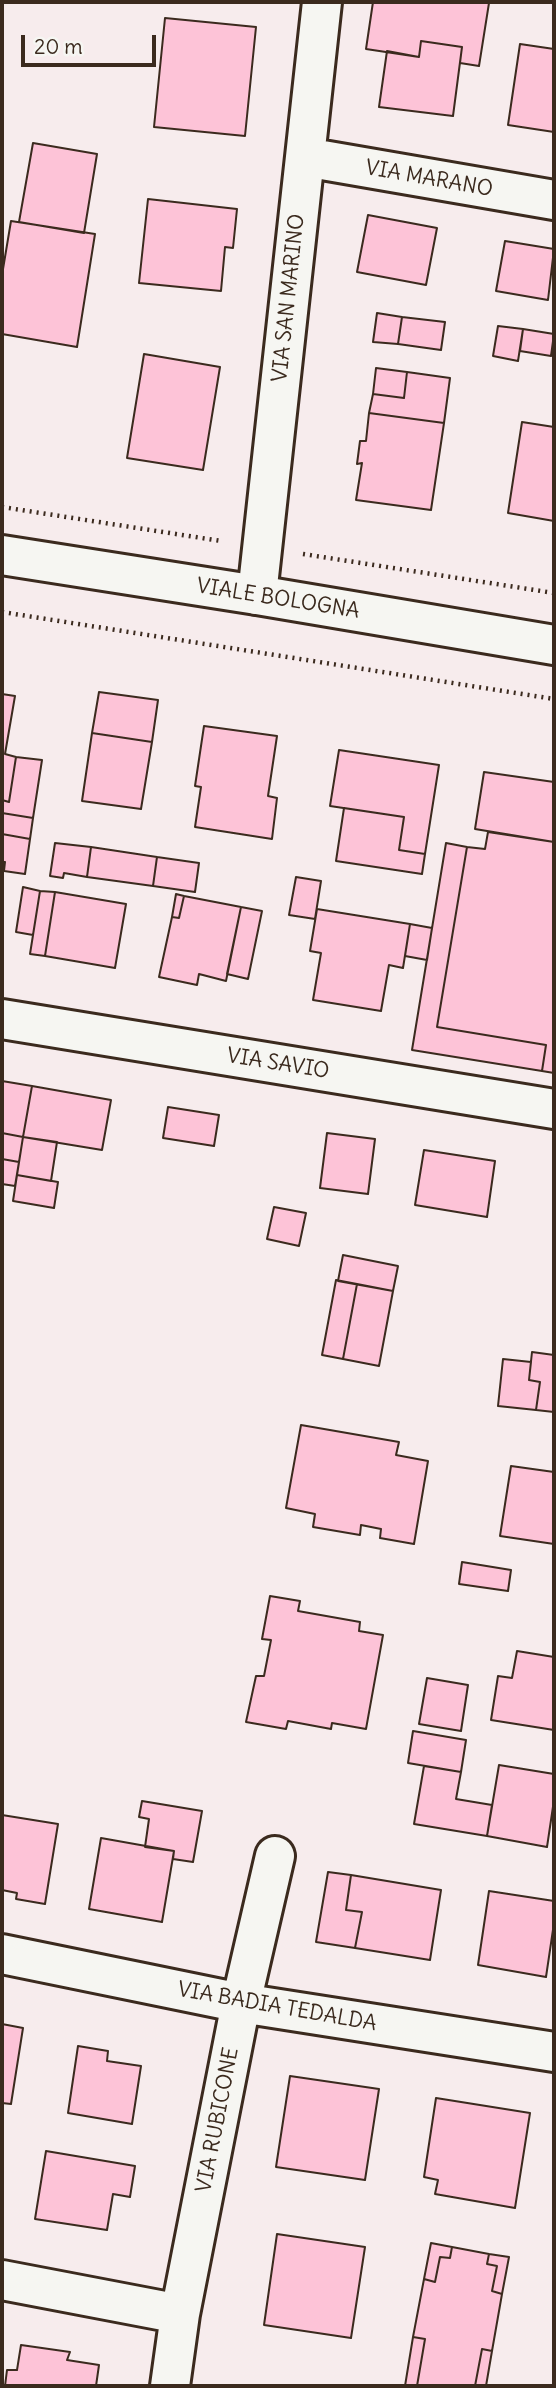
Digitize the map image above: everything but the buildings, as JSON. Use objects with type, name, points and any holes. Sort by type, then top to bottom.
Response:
[{"type":"street","name":"VIA SAN MARINO","points":[[257,594],[322,2]]},
{"type":"street","name":"VIA MARANO","points":[[304,158],[554,200]]},
{"type":"street","name":"VIALE BOLOGNA","points":[[2,555],[257,594],[554,645]]},
{"type":"street","name":"VIA SAVIO","points":[[2,1019],[554,1109]]},
{"type":"street","name":"VIA RUBICONE","points":[[170,2386],[180,2314],[241,2003],[275,1856]]},
{"type":"street","name":"VIA BADIA TEDALDA","points":[[2,1954],[241,2003],[554,2052]]},
{"type":"street","points":[[2,2280],[180,2314]]},
{"type":"path","points":[[2,612],[554,699]]}]
